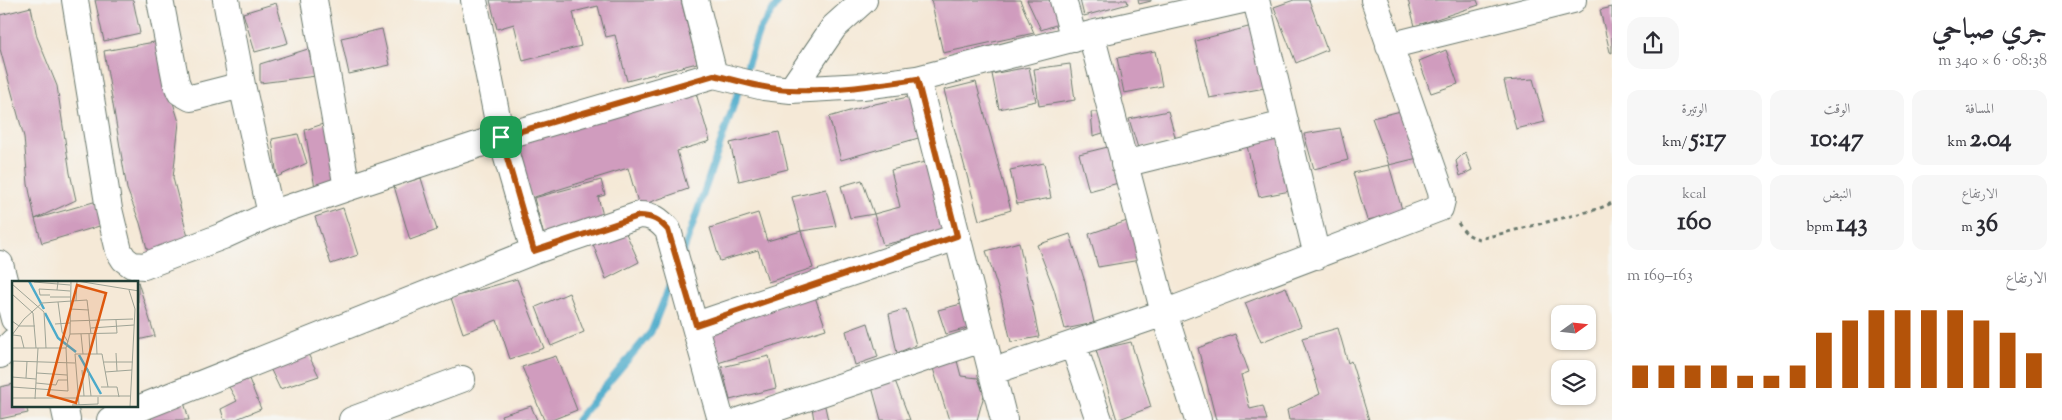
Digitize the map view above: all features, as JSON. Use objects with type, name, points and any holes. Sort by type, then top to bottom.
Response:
[{"type":"street","points":[[75,0],[109,209],[119,251],[132,266],[144,266],[223,236],[271,214],[501,137],[732,79],[791,90],[862,86],[917,79],[1233,1]]},
{"type":"street","points":[[160,0],[176,82],[180,92],[191,98],[242,85]]},
{"type":"street","points":[[226,0],[242,85],[271,214]]},
{"type":"street","points":[[314,0],[347,188]]},
{"type":"street","points":[[474,0],[501,137],[534,251]]},
{"type":"street","points":[[695,0],[732,79]]},
{"type":"street","points":[[791,90],[834,27],[864,0]]},
{"type":"street","points":[[1063,0],[1083,37],[1124,164],[1164,313],[1198,420]]},
{"type":"street","points":[[1256,0],[1317,256]]},
{"type":"street","points":[[991,372],[1164,313],[1429,214],[1440,208],[1442,200],[1374,0]]},
{"type":"street","points":[[1389,46],[1573,0]]},
{"type":"street","points":[[917,79],[1004,420]]},
{"type":"street","points":[[1124,164],[1285,124]]},
{"type":"street","points":[[110,420],[534,251],[639,216],[651,216],[659,220],[668,230],[722,420]]},
{"type":"street","points":[[696,325],[957,236]]},
{"type":"street","points":[[0,264],[12,311]]},
{"type":"street","points":[[741,420],[982,339]]},
{"type":"street","points":[[0,355],[12,343]]},
{"type":"street","points":[[1073,344],[1099,420]]},
{"type":"street","points":[[352,420],[462,379]]},
{"type":"path","points":[[1442,200],[1463,231],[1471,237],[1480,239],[1598,209],[1612,203]]},
{"type":"building","points":[[95,0],[133,0],[140,33],[104,41]]},
{"type":"building","points":[[490,0],[681,0],[697,63],[627,81],[615,35],[606,37],[598,6],[573,12],[581,46],[523,61],[514,24],[497,29]]},
{"type":"building","points":[[931,0],[1020,0],[1034,33],[943,53]]},
{"type":"building","points":[[1027,0],[1057,0],[1064,22],[1041,30]]},
{"type":"building","points":[[1080,0],[1127,0],[1128,4],[1084,16]]},
{"type":"building","points":[[1138,0],[1151,0],[1151,1],[1139,4]]},
{"type":"building","points":[[1294,0],[1309,0],[1327,50],[1296,63],[1274,7]]},
{"type":"building","points":[[1408,0],[1477,0],[1479,5],[1415,26]]},
{"type":"building","points":[[276,3],[288,43],[255,52],[243,13]]},
{"type":"building","points":[[31,7],[37,37],[57,86],[76,200],[35,219],[28,184],[24,137],[0,49],[0,15]]},
{"type":"building","points":[[1612,7],[1612,53],[1610,52],[1600,10]]},
{"type":"building","points":[[1252,26],[1265,88],[1209,98],[1195,41]]},
{"type":"building","points":[[382,29],[390,65],[349,74],[341,38]]},
{"type":"building","points":[[160,41],[168,86],[179,122],[173,178],[189,241],[149,256],[140,223],[127,189],[104,51]]},
{"type":"building","points":[[308,49],[316,76],[260,83],[260,64]]},
{"type":"building","points":[[1446,50],[1458,84],[1431,93],[1419,61]]},
{"type":"building","points":[[1155,51],[1162,86],[1124,93],[1117,58]]},
{"type":"building","points":[[1070,64],[1075,100],[1039,106],[1034,69]]},
{"type":"building","points":[[1029,67],[1036,101],[999,109],[992,74]]},
{"type":"building","points":[[1533,79],[1545,122],[1516,129],[1504,81]]},
{"type":"building","points":[[976,82],[1011,210],[979,220],[944,90]]},
{"type":"building","points":[[693,83],[710,141],[677,151],[688,189],[639,206],[628,168],[531,198],[513,138]]},
{"type":"building","points":[[913,96],[922,137],[841,160],[829,117],[870,105]]},
{"type":"building","points":[[1405,110],[1422,157],[1389,165],[1372,118]]},
{"type":"building","points":[[1168,111],[1176,140],[1138,148],[1129,119]]},
{"type":"building","points":[[1091,112],[1101,112],[1106,132],[1093,136]]},
{"type":"building","points":[[329,122],[338,178],[315,188],[305,130]]},
{"type":"building","points":[[1340,128],[1348,160],[1314,169],[1304,134]]},
{"type":"building","points":[[779,132],[788,169],[739,181],[730,143]]},
{"type":"building","points":[[298,134],[307,163],[277,177],[272,139]]},
{"type":"building","points":[[1278,136],[1290,191],[1259,197],[1247,146]]},
{"type":"building","points":[[1112,146],[1122,182],[1089,191],[1079,154]]},
{"type":"building","points":[[1465,152],[1472,170],[1460,176],[1456,161]]},
{"type":"building","points":[[929,161],[947,230],[883,245],[874,214],[900,207],[891,170]]},
{"type":"building","points":[[1044,163],[1051,198],[1017,204],[1010,170]]},
{"type":"building","points":[[1389,165],[1403,213],[1367,220],[1353,173]]},
{"type":"building","points":[[421,178],[437,230],[410,240],[394,186]]},
{"type":"building","points":[[601,180],[605,195],[598,197],[604,219],[544,236],[534,198]]},
{"type":"building","points":[[862,180],[874,214],[850,218],[841,186]]},
{"type":"building","points":[[826,189],[836,226],[801,231],[792,197]]},
{"type":"building","points":[[97,201],[103,225],[42,243],[35,219]]},
{"type":"building","points":[[343,208],[358,255],[331,264],[315,217]]},
{"type":"building","points":[[758,213],[767,241],[801,231],[813,268],[768,282],[758,250],[720,261],[710,228]]},
{"type":"building","points":[[1130,220],[1140,260],[1098,267],[1089,234]]},
{"type":"building","points":[[625,231],[639,262],[606,279],[593,244]]},
{"type":"building","points":[[1070,234],[1085,282],[1094,323],[1065,329],[1054,289],[1037,245]]},
{"type":"building","points":[[1019,242],[1039,337],[1011,342],[1002,301],[986,251]]},
{"type":"building","points":[[517,279],[544,348],[510,359],[497,320],[463,333],[451,298]]},
{"type":"building","points":[[139,285],[155,336],[139,340]]},
{"type":"building","points":[[1286,287],[1301,326],[1261,342],[1245,303]]},
{"type":"building","points":[[569,293],[584,332],[551,346],[536,307]]},
{"type":"building","points":[[814,294],[826,329],[718,363],[707,330]]},
{"type":"building","points":[[965,303],[971,327],[946,334],[938,310]]},
{"type":"building","points":[[906,309],[916,345],[897,353],[889,314]]},
{"type":"building","points":[[868,323],[878,357],[855,365],[846,331]]},
{"type":"building","points":[[1338,328],[1348,363],[1351,361],[1369,420],[1289,420],[1287,410],[1320,394],[1302,338]]},
{"type":"building","points":[[1235,334],[1249,372],[1241,375],[1250,409],[1263,406],[1267,420],[1216,420],[1198,348]]},
{"type":"building","points":[[1131,342],[1151,407],[1117,420],[1096,350]]},
{"type":"building","points":[[306,350],[319,376],[280,389],[268,364]]},
{"type":"building","points":[[556,356],[577,410],[552,420],[544,420],[522,367]]},
{"type":"building","points":[[769,356],[776,388],[730,400],[722,367]]},
{"type":"building","points":[[956,357],[961,376],[978,378],[984,395],[977,420],[949,420],[932,365]]},
{"type":"building","points":[[894,378],[910,420],[881,420],[872,387]]},
{"type":"building","points":[[249,379],[261,409],[234,420],[224,420],[221,409],[237,401],[229,387]]},
{"type":"building","points":[[12,384],[12,408],[27,408],[28,413],[0,419],[0,387]]},
{"type":"building","points":[[184,402],[189,420],[152,420],[150,414]]},
{"type":"building","points":[[824,402],[828,420],[814,420],[812,408]]},
{"type":"building","points":[[531,406],[537,420],[503,420],[501,415]]},
{"type":"waterway","points":[[683,253],[759,31],[780,0]]},
{"type":"waterway","points":[[577,420],[651,332],[673,277]]},
{"type":"route","points":[[714,75],[764,87],[791,90],[862,86],[917,79],[957,236],[696,325],[668,230],[659,220],[651,216],[639,216],[534,251],[501,137],[714,75]]}]
